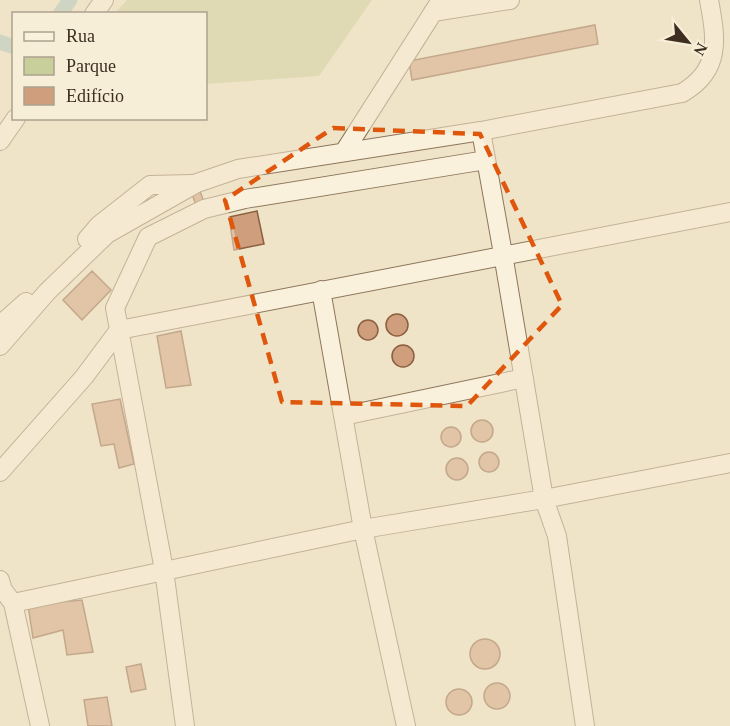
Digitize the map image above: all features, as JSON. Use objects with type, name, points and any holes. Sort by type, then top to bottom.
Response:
[{"type":"lane","points":[[344,152],[437,6],[510,0]]},
{"type":"lane","points":[[0,346],[47,292],[107,234],[197,183],[238,169],[481,131],[682,93],[697,84],[712,58],[716,37],[709,0]]},
{"type":"lane","points":[[0,141],[15,120]]},
{"type":"lane","points":[[481,131],[544,499],[557,536],[585,726]]},
{"type":"lane","points":[[185,726],[164,570],[118,330],[116,308],[148,237],[204,209],[245,199],[486,160]]},
{"type":"lane","points":[[0,326],[99,225],[150,185],[197,183]]},
{"type":"lane","points":[[0,472],[84,377],[118,330],[730,212]]},
{"type":"lane","points":[[138,218],[148,237]]},
{"type":"lane","points":[[321,290],[363,529],[406,726]]},
{"type":"lane","points":[[343,416],[524,378]]},
{"type":"lane","points":[[14,603],[363,529],[544,499],[730,463]]},
{"type":"lane","points":[[0,580],[3,590],[14,603],[40,726]]},
{"type":"highlighted area","points":[[333,128],[480,134],[562,305],[467,406],[282,402],[225,200]]},
{"type":"green space","points":[[127,0],[372,0],[319,76],[207,84],[207,12],[116,12]]},
{"type":"building","points":[[595,25],[598,44],[412,80],[409,61]]},
{"type":"building","points":[[200,191],[205,205],[197,208],[192,194]]},
{"type":"building","points":[[257,211],[264,244],[234,250],[229,217]]},
{"type":"building","points":[[92,271],[111,290],[82,320],[63,300]]},
{"type":"building","points":[[397,314],[405,317],[408,325],[405,333],[397,336],[389,333],[386,325],[389,317]]},
{"type":"building","points":[[364,320],[372,320],[378,326],[378,334],[372,340],[364,340],[358,334],[358,326]]},
{"type":"building","points":[[181,331],[191,385],[166,388],[157,336]]},
{"type":"building","points":[[403,345],[411,348],[414,356],[411,364],[403,367],[395,364],[392,356],[395,348]]},
{"type":"building","points":[[120,399],[134,464],[119,468],[114,444],[101,446],[92,404]]},
{"type":"building","points":[[482,420],[492,427],[493,431],[486,441],[482,442],[472,435],[471,431],[478,421]]},
{"type":"building","points":[[447,427],[455,427],[461,433],[461,441],[455,447],[447,447],[441,441],[441,433]]},
{"type":"building","points":[[489,452],[496,455],[499,462],[496,469],[489,472],[482,469],[479,462],[482,455]]},
{"type":"building","points":[[457,458],[467,465],[468,469],[461,479],[457,480],[447,473],[446,469],[453,459]]},
{"type":"building","points":[[82,600],[93,652],[67,655],[63,630],[33,638],[28,605]]},
{"type":"building","points":[[485,639],[496,643],[500,654],[496,665],[485,669],[474,665],[470,654],[474,643]]},
{"type":"building","points":[[141,664],[146,689],[131,692],[126,667]]},
{"type":"building","points":[[497,683],[506,687],[510,696],[506,705],[497,709],[488,705],[484,696],[488,687]]},
{"type":"building","points":[[459,689],[468,693],[472,702],[468,711],[459,715],[450,711],[446,702],[450,693]]},
{"type":"building","points":[[107,697],[112,726],[88,726],[84,700]]},
{"type":"waterway","points":[[61,12],[70,0]]},
{"type":"waterway","points":[[0,42],[12,46]]}]
